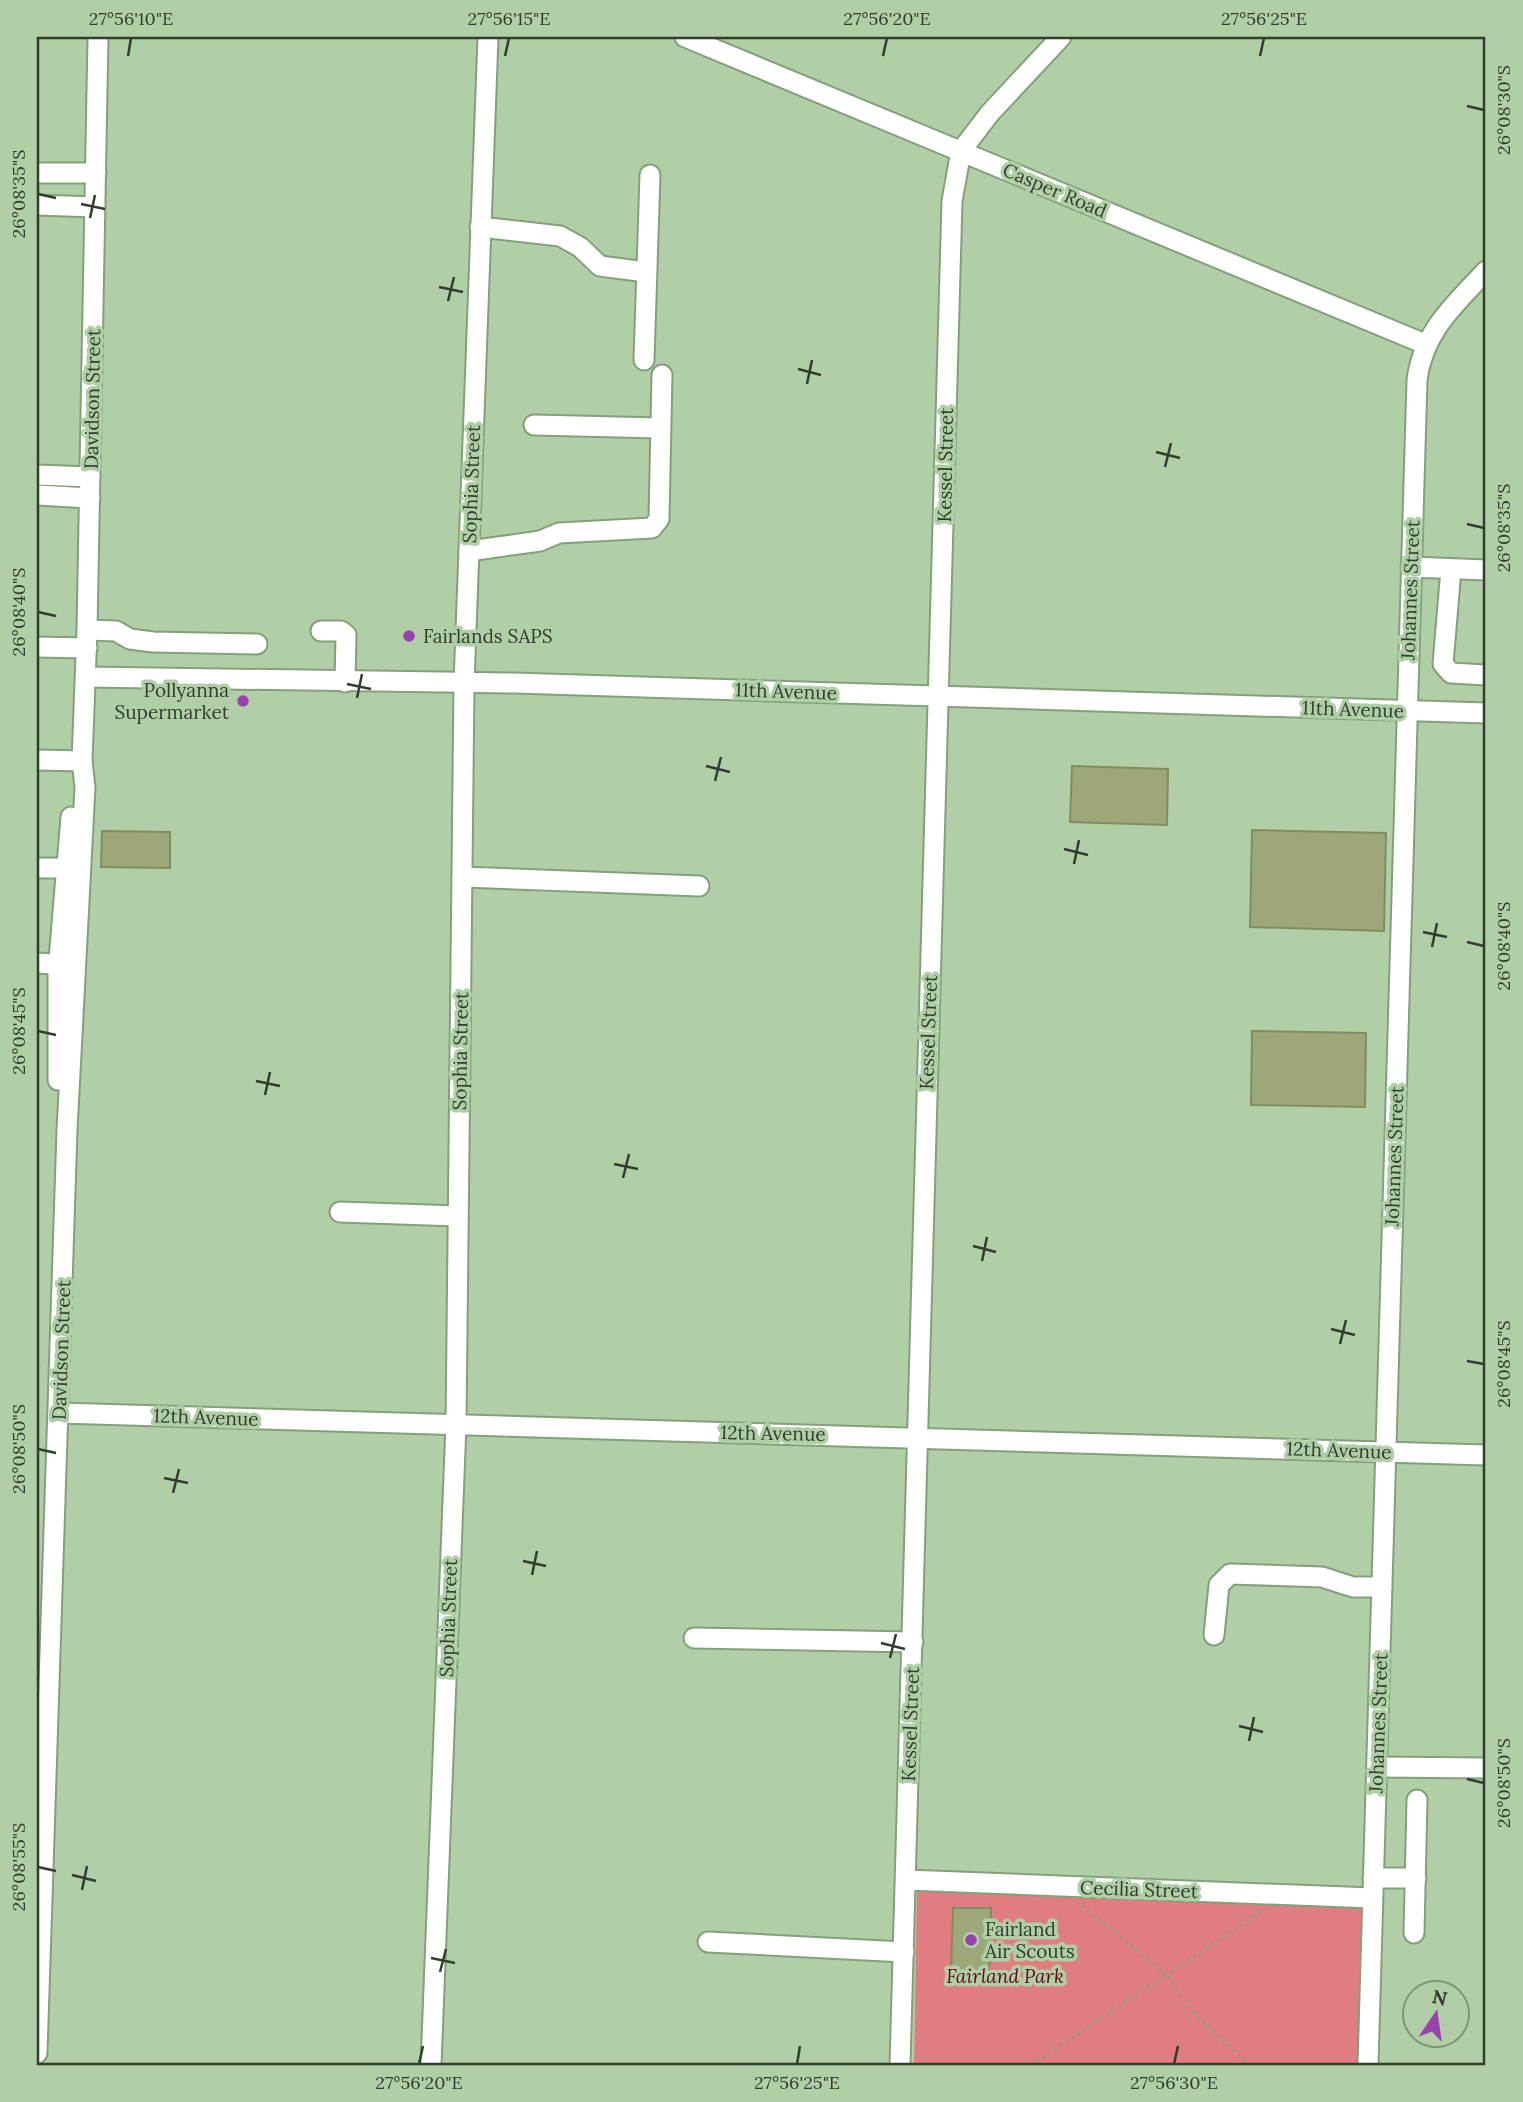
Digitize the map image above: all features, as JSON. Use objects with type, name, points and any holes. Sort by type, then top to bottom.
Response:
[{"type":"street","name":"Davidson Street","points":[[37,2053],[67,1130],[67,965],[85,787],[82,761],[87,639],[98,37]]},
{"type":"street","name":"Sophia Street","points":[[431,2065],[456,1425],[464,684],[488,37]]},
{"type":"street","name":"Casper Road","points":[[685,37],[1425,344]]},
{"type":"street","name":"Kessel Street","points":[[900,2065],[952,201],[961,150],[990,113],[1061,37]]},
{"type":"street","points":[[37,173],[96,173]]},
{"type":"street","points":[[644,360],[650,175]]},
{"type":"street","points":[[37,205],[95,207]]},
{"type":"street","points":[[481,227],[560,236],[580,247],[600,266],[646,272]]},
{"type":"street","name":"Johannes Street","points":[[1368,2065],[1417,380],[1425,344],[1440,320],[1486,271]]},
{"type":"street","points":[[469,551],[540,541],[559,533],[652,528],[659,519],[662,375]]},
{"type":"street","points":[[534,425],[660,428]]},
{"type":"street","points":[[37,475],[90,477]]},
{"type":"street","points":[[37,495],[90,498]]},
{"type":"street","points":[[1411,567],[1486,570]]},
{"type":"street","points":[[1451,569],[1443,664],[1451,673],[1486,675]]},
{"type":"street","points":[[37,647],[116,631],[130,639],[153,642],[257,644]]},
{"type":"street","points":[[321,631],[341,631],[346,635],[345,682]]},
{"type":"street","name":"11th Avenue","points":[[86,677],[938,695],[1486,713]]},
{"type":"street","points":[[37,760],[82,761]]},
{"type":"street","name":"Davidson Street","points":[[67,965],[60,930],[75,786],[82,761]]},
{"type":"street","points":[[37,868],[65,869]]},
{"type":"street","points":[[462,877],[699,886]]},
{"type":"street","points":[[37,951],[46,946],[60,930]]},
{"type":"street","points":[[37,963],[67,965]]},
{"type":"street","points":[[340,1212],[458,1216]]},
{"type":"street","name":"12th Avenue","points":[[59,1413],[918,1436],[1486,1455]]},
{"type":"street","points":[[1214,1635],[1219,1585],[1230,1574],[1322,1577],[1353,1587],[1382,1587]]},
{"type":"street","points":[[694,1638],[913,1642]]},
{"type":"street","points":[[1377,1767],[1486,1768]]},
{"type":"street","points":[[1414,1933],[1417,1800]]},
{"type":"street","name":"Cecilia Street","points":[[906,1880],[1288,1895],[1372,1888],[1416,1878]]},
{"type":"street","points":[[708,1942],[904,1952]]},
{"type":"path","points":[[1031,2065],[1288,1895]]},
{"type":"path","points":[[1072,1898],[1167,1975],[1189,2008],[1249,2065]]},
{"type":"green space","name":"Fairland Park","points":[[917,1882],[1374,1904],[1369,2065],[914,2065]]},
{"type":"building","points":[[1072,766],[1168,769],[1167,825],[1070,822]]},
{"type":"building","points":[[1252,830],[1386,833],[1384,931],[1250,927]]},
{"type":"building","points":[[102,831],[170,832],[170,868],[101,867]]},
{"type":"building","points":[[1252,1031],[1366,1033],[1365,1107],[1251,1105]]},
{"type":"building","name":"Fairland Air Scouts","points":[[953,1908],[991,1908],[989,1974],[951,1973]]},
{"type":"place","name":"Fairlands SAPS","points":[[409,636]]},
{"type":"place","name":"Pollyanna Supermarket","points":[[243,701]]},
{"type":"place","name":"Fairland Air Scouts","points":[[971,1940]]}]
